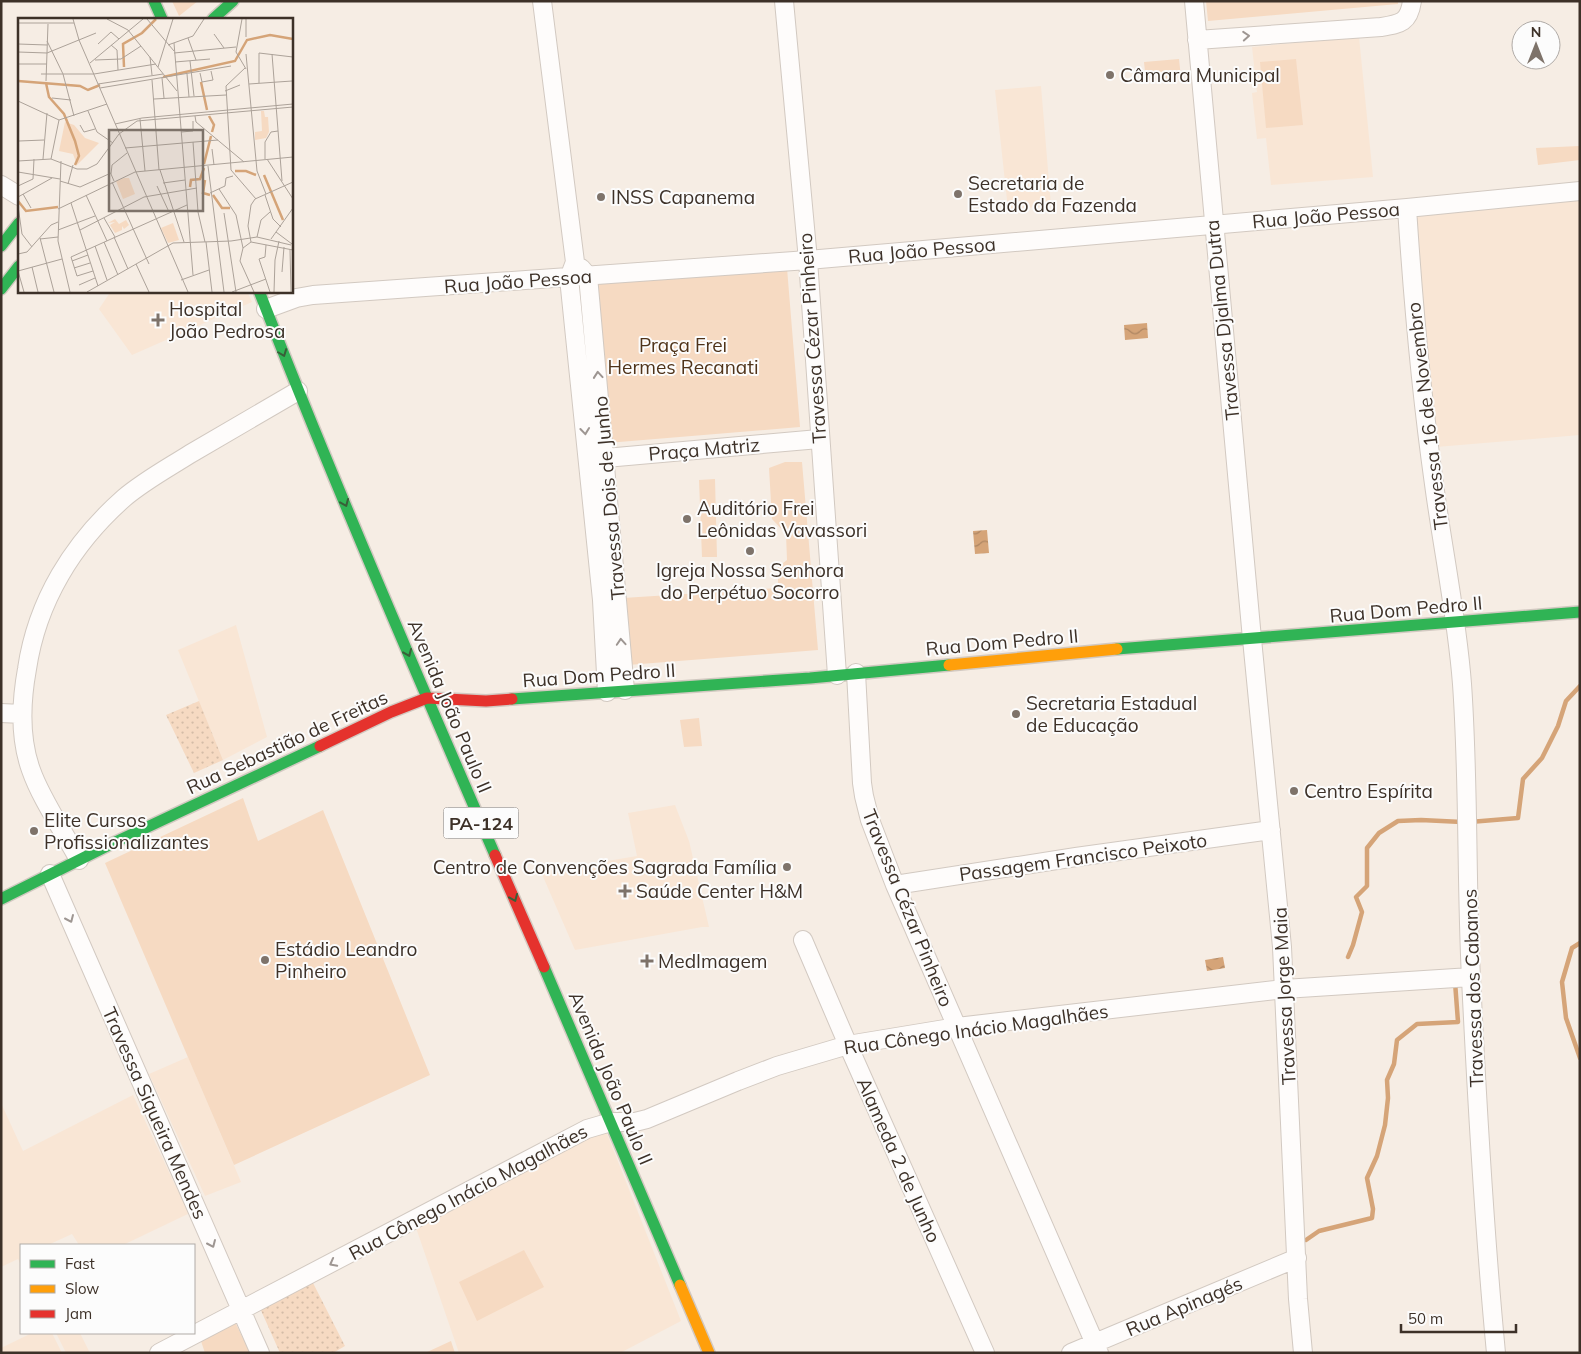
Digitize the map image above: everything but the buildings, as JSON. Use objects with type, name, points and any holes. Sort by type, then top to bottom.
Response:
[{"type":"street","points":[[154,1],[162,18]]},
{"type":"street","points":[[214,18],[233,1]]},
{"type":"street","name":"Travessa Dois de Junho","points":[[542,1],[572,270],[625,690]]},
{"type":"street","name":"Travessa Cézar Pinheiro","points":[[784,1],[808,260],[819,439],[837,675]]},
{"type":"street","name":"Travessa Djalma Dutra","points":[[1194,1],[1252,640]]},
{"type":"street","points":[[1197,40],[1395,25],[1406,20],[1412,1]]},
{"type":"street","points":[[1,185],[18,195]]},
{"type":"street","name":"Rua João Pessoa","points":[[277,303],[313,295],[572,270],[588,276],[808,260],[1407,208],[1580,191]]},
{"type":"street","name":"Travessa 16 de Novembro","points":[[1407,208],[1419,368],[1439,523],[1456,623]]},
{"type":"street","points":[[1,246],[18,224]]},
{"type":"street","points":[[1,289],[18,267]]},
{"type":"street","name":"Travessa Dois de Junho","points":[[588,276],[607,692]]},
{"type":"street","name":"Avenida João Paulo II","points":[[260,292],[277,303],[298,390],[427,698],[623,1122],[695,1320],[709,1353]]},
{"type":"street","points":[[80,860],[31,770],[24,739],[22,714],[29,653],[50,592],[64,565],[82,541],[120,502],[148,481],[298,390]]},
{"type":"street","name":"Praça Matriz","points":[[597,459],[819,439]]},
{"type":"street","name":"Rua Dom Pedro II","points":[[427,698],[486,701],[837,675],[1082,652],[1252,640],[1580,612]]},
{"type":"street","name":"Travessa dos Cabanos","points":[[1456,623],[1465,731],[1471,977],[1486,1234],[1496,1353]]},
{"type":"street","name":"Travessa Jorge Maia","points":[[1252,640],[1282,947],[1298,1299],[1303,1353]]},
{"type":"street","name":"Travessa Cézar Pinheiro","points":[[856,673],[864,796],[870,820],[957,1027],[1097,1348]]},
{"type":"street","name":"Rua Sebastião de Freitas","points":[[1,899],[391,712],[427,698]]},
{"type":"street","points":[[1,714],[22,714]]},
{"type":"street","name":"Passagem Francisco Peixoto","points":[[896,885],[1076,857],[1271,830]]},
{"type":"street","name":"Travessa Siqueira Mendes","points":[[50,874],[260,1353]]},
{"type":"street","name":"Alameda 2 de Junho","points":[[803,940],[848,1046],[985,1353]]},
{"type":"street","name":"Rua Cônego Inácio Magalhães","points":[[159,1353],[586,1129],[647,1119],[778,1066],[848,1046],[957,1027],[1284,989],[1471,977]]},
{"type":"street","name":"Rua Apinagés","points":[[1071,1353],[1097,1348],[1297,1258]]},
{"type":"street","points":[[695,1320],[709,1315]]},
{"type":"shaded area","points":[[1359,37],[1373,177],[1271,185],[1266,138],[1257,139],[1252,93],[1257,92],[1252,47]]},
{"type":"shaded area","points":[[1041,86],[1051,206],[1008,209],[995,90]]},
{"type":"shaded area","points":[[1580,199],[1580,435],[1436,447],[1413,214]]},
{"type":"shaded area","name":"Hospital João Pedrosa","points":[[110,292],[247,292],[252,302],[132,355],[99,309]]},
{"type":"shaded area","points":[[236,625],[267,737],[223,760],[178,650]]},
{"type":"shaded area","name":"Saúde Center H&M","points":[[675,805],[689,841],[709,927],[575,950],[541,872],[637,856],[628,813]]},
{"type":"shaded area","points":[[188,1057],[241,1182],[205,1196],[149,1074]]},
{"type":"shaded area","points":[[133,1095],[175,1185],[192,1212],[125,1244],[78,1244],[72,1234],[50,1244],[20,1244],[20,1263],[18,1259],[1,1267],[1,1103],[23,1151]]},
{"type":"shaded area","points":[[602,1121],[681,1321],[620,1353],[459,1353],[414,1222]]},
{"type":"shaded area","points":[[30,1334],[52,1334],[62,1353],[3,1353],[1,1348]]},
{"type":"shaded area","points":[[56,1334],[80,1334],[90,1353],[66,1353]]},
{"type":"green space","points":[[172,1],[198,1],[179,16]]},
{"type":"green space","points":[[1206,1],[1398,1],[1398,4],[1208,21]]},
{"type":"green space","points":[[1179,59],[1181,78],[1146,81],[1144,62]]},
{"type":"green space","points":[[1296,59],[1303,125],[1266,128],[1260,62]]},
{"type":"green space","points":[[1579,146],[1580,160],[1538,165],[1536,148]]},
{"type":"green space","name":"Praça Frei Hermes Recanati","points":[[787,268],[800,427],[607,443],[591,283]]},
{"type":"green space","points":[[785,462],[802,462],[818,650],[628,665],[623,598],[778,588],[778,567],[787,560],[786,534],[772,519],[769,468]]},
{"type":"green space","points":[[715,479],[717,557],[702,557],[699,480]]},
{"type":"green space","points":[[199,701],[223,760],[194,773],[166,715]]},
{"type":"green space","points":[[699,718],[702,746],[684,747],[680,720]]},
{"type":"green space","name":"Estádio Leandro Pinheiro","points":[[243,798],[258,841],[323,810],[430,1075],[234,1165],[105,863]]},
{"type":"green space","points":[[524,1250],[544,1287],[477,1321],[459,1282]]},
{"type":"green space","points":[[311,1279],[345,1346],[333,1353],[280,1353],[259,1306]]},
{"type":"green space","points":[[231,1321],[236,1324],[250,1353],[205,1353],[200,1338]]},
{"type":"green space","points":[[451,1341],[455,1353],[425,1353]]},
{"type":"water","points":[[1147,323],[1148,338],[1125,340],[1124,325]]},
{"type":"water","points":[[987,530],[989,553],[975,554],[973,531]]},
{"type":"water","points":[[1223,957],[1225,968],[1207,971],[1205,960]]},
{"type":"waterway","points":[[1470,822],[1518,818],[1523,779],[1542,758],[1558,726],[1566,701],[1580,686]]},
{"type":"waterway","points":[[1348,957],[1362,912],[1356,897],[1367,886],[1367,848],[1379,833],[1398,821],[1462,822]]},
{"type":"waterway","points":[[1580,943],[1572,948],[1562,982],[1566,1018],[1580,1058]]},
{"type":"waterway","points":[[1306,1240],[1319,1231],[1372,1218],[1373,1209],[1367,1178],[1377,1156],[1385,1125],[1388,1098],[1387,1080],[1394,1064],[1397,1040],[1417,1024],[1458,1022],[1455,982]]},
{"type":"traffic: fast","points":[[154,1],[162,18]]},
{"type":"traffic: fast","points":[[214,18],[233,1]]},
{"type":"traffic: fast","points":[[1,246],[18,224]]},
{"type":"traffic: fast","points":[[1,289],[18,267]]},
{"type":"traffic: fast","points":[[259,292],[345,504],[495,855]]},
{"type":"traffic: fast","points":[[1117,649],[1580,612]]},
{"type":"traffic: fast","points":[[512,699],[810,678],[949,665]]},
{"type":"traffic: fast","points":[[1,899],[107,846],[320,746]]},
{"type":"traffic: fast","points":[[544,967],[680,1285]]},
{"type":"traffic: slow","points":[[949,665],[1117,649]]},
{"type":"traffic: slow","points":[[680,1285],[709,1353]]},
{"type":"traffic: jam","points":[[320,746],[391,712],[427,698],[486,701],[512,699]]},
{"type":"traffic: jam","points":[[495,855],[544,967]]},
{"type":"place","name":"Câmara Municipal","points":[[1110,75]]},
{"type":"place","name":"Secretaria de Estado da Fazenda","points":[[958,194]]},
{"type":"place","name":"INSS Capanema","points":[[601,197]]},
{"type":"place","name":"Hospital João Pedrosa","points":[[158,320]]},
{"type":"place","name":"Auditório Frei Leônidas Vavassori","points":[[687,519]]},
{"type":"place","name":"Igreja Nossa Senhora do Perpétuo Socorro","points":[[750,551]]},
{"type":"place","name":"Secretaria Estadual de Educação","points":[[1016,714]]},
{"type":"place","name":"Centro Espírita","points":[[1294,791]]},
{"type":"place","name":"Elite Cursos Profissionalizantes","points":[[34,831]]},
{"type":"place","name":"Centro de Convenções Sagrada Família","points":[[787,867]]},
{"type":"place","name":"Saúde Center H&M","points":[[625,891]]},
{"type":"place","name":"Estádio Leandro Pinheiro","points":[[265,960]]},
{"type":"place","name":"MedImagem","points":[[647,961]]}]
